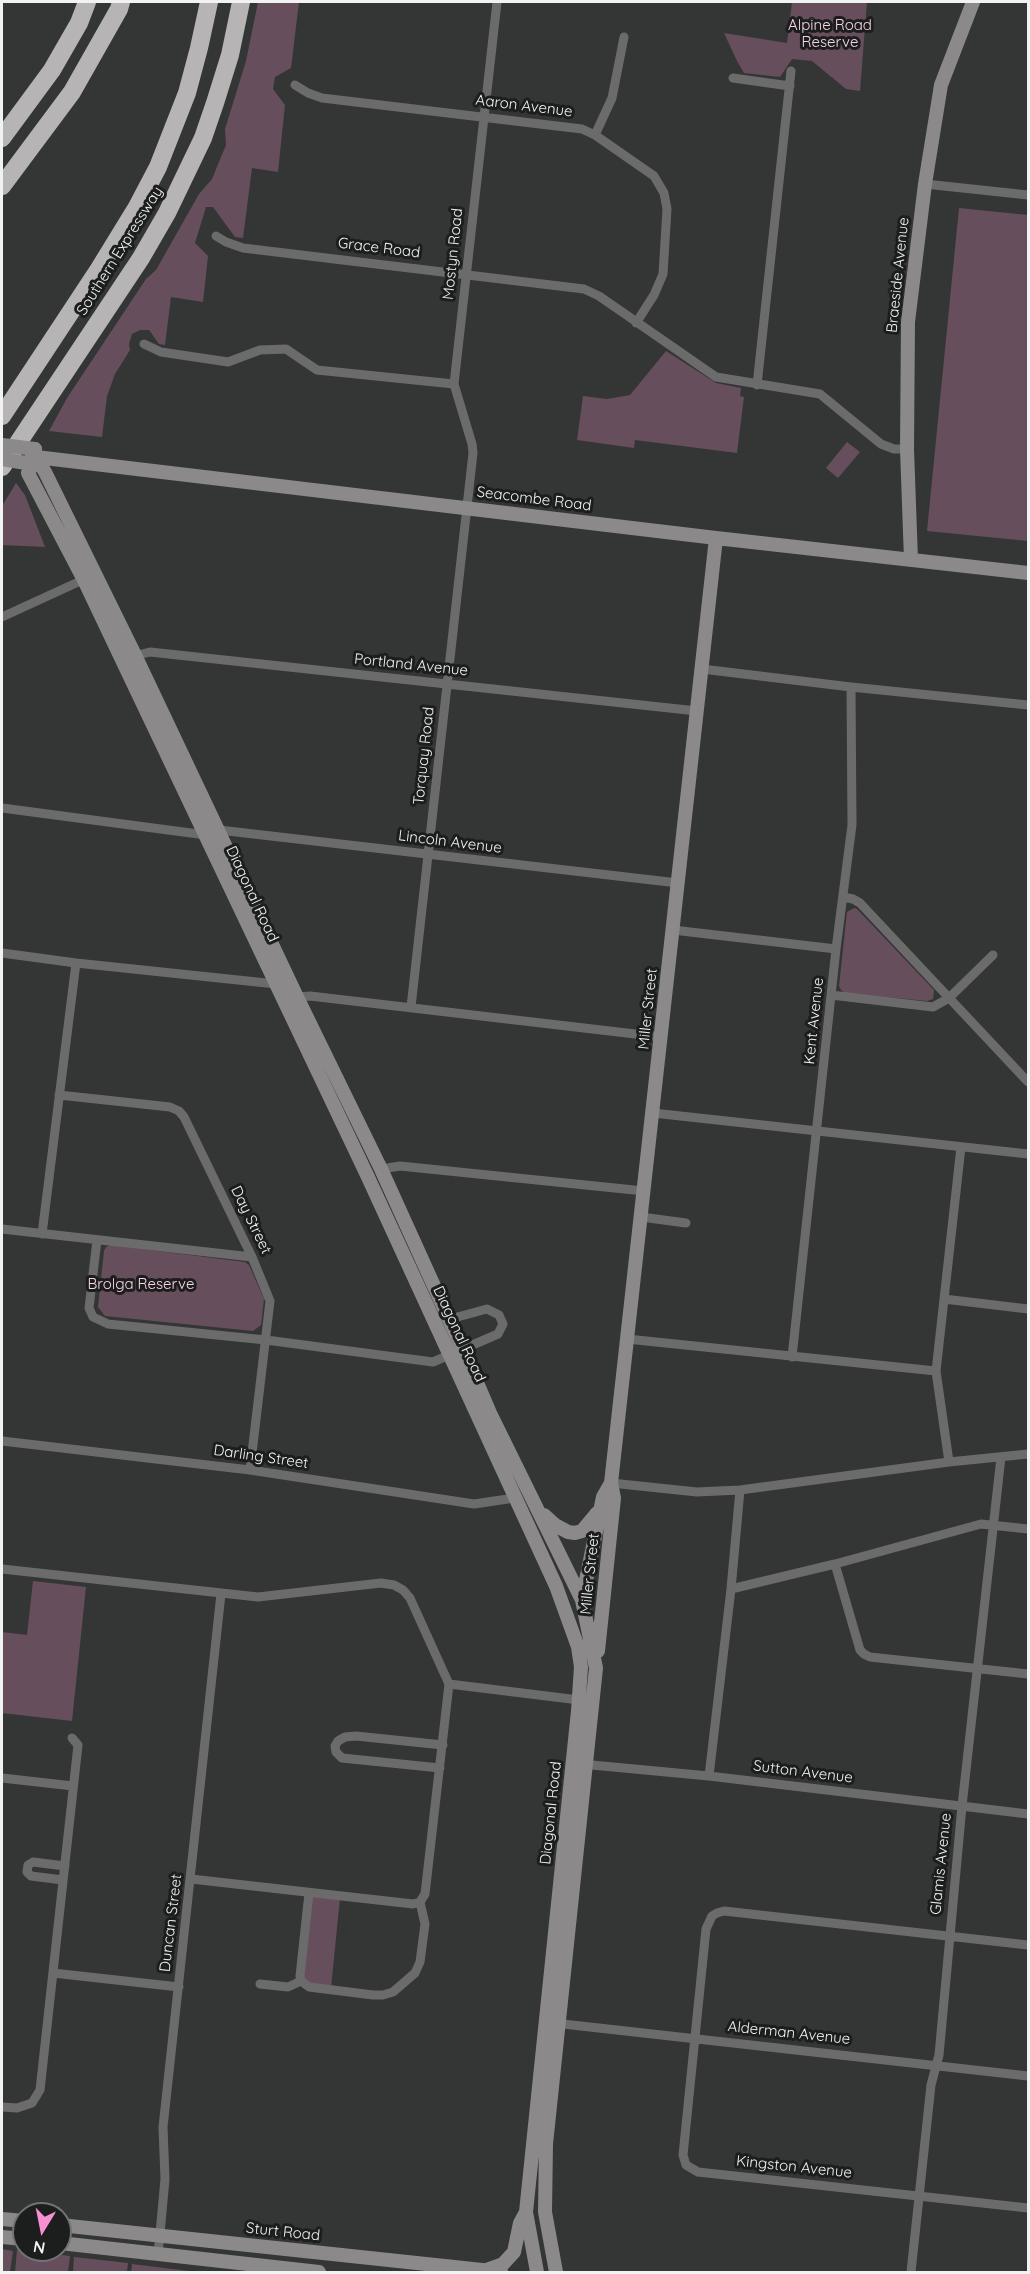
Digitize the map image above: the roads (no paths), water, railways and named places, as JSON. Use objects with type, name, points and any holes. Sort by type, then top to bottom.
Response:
[{"type":"highway","points":[[2,138],[52,70],[79,23],[87,2]]},
{"type":"highway","points":[[2,186],[72,92],[121,2]]},
{"type":"highway","name":"Southern Expressway","points":[[2,416],[99,269],[137,207],[158,166],[187,93],[208,2]]},
{"type":"highway","name":"Southern Expressway","points":[[2,466],[141,258],[167,213],[203,138],[230,55],[241,2]]},
{"type":"main road","name":"Braeside Avenue","points":[[911,560],[907,449],[908,322],[925,184],[941,85],[973,2]]},
{"type":"main road","name":"Seacombe Road","points":[[2,445],[32,456]]},
{"type":"main road","name":"Seacombe Road","points":[[2,459],[32,456],[1029,573]]},
{"type":"main road","name":"Diagonal Road","points":[[32,456],[45,472],[89,577],[219,831],[282,982],[297,997],[457,1352],[514,1496],[563,1602],[578,1647],[581,1667],[580,1764]]},
{"type":"main road","name":"Miller Street","points":[[596,1668],[614,1498],[611,1484],[716,538]]},
{"type":"main road","name":"Diagonal Road","points":[[129,658],[206,835],[450,1319],[457,1352],[540,1512],[582,1600],[596,1668],[580,1764],[552,2023],[526,2212],[537,2272]]},
{"type":"main road","points":[[206,835],[219,831]]},
{"type":"main road","name":"Miller Street","points":[[578,1647],[582,1600],[600,1510],[603,1497],[611,1484]]},
{"type":"main road","points":[[514,1496],[528,1489]]},
{"type":"main road","points":[[540,1512],[555,1525],[575,1533],[582,1531],[600,1510]]},
{"type":"main road","name":"Diagonal Road","points":[[552,2023],[545,2212],[555,2272]]},
{"type":"main road","points":[[484,2270],[503,2264],[509,2258],[516,2244],[520,2223],[526,2212]]},
{"type":"main road","name":"Sturt Road","points":[[72,2226],[501,2272]]},
{"type":"main road","points":[[72,2244],[319,2272]]},
{"type":"street","name":"Mostyn Road","points":[[467,507],[473,453],[454,384],[497,2]]},
{"type":"street","points":[[595,135],[612,98],[624,37]]},
{"type":"street","points":[[757,385],[791,71]]},
{"type":"street","points":[[733,78],[790,86]]},
{"type":"street","name":"Aaron Avenue","points":[[295,85],[322,98],[582,129],[595,135],[654,176],[664,193],[667,228],[663,274],[654,296],[636,322]]},
{"type":"street","points":[[925,184],[1029,195]]},
{"type":"street","name":"Grace Road","points":[[216,236],[243,248],[584,289],[599,296],[716,377],[820,394],[881,444],[907,449]]},
{"type":"street","points":[[144,344],[161,352],[228,362],[260,350],[286,349],[317,369],[454,384]]},
{"type":"street","name":"Torquay Road","points":[[411,1007],[467,507]]},
{"type":"street","points":[[2,617],[89,577]]},
{"type":"street","name":"Portland Avenue","points":[[129,658],[150,652],[697,711]]},
{"type":"street","points":[[702,669],[1029,705]]},
{"type":"street","name":"Kent Avenue","points":[[792,1357],[836,949],[852,825],[851,687]]},
{"type":"street","points":[[2,808],[206,835]]},
{"type":"street","name":"Lincoln Avenue","points":[[219,831],[678,883]]},
{"type":"street","points":[[843,897],[860,903],[1029,1082]]},
{"type":"street","points":[[673,930],[836,949]]},
{"type":"street","points":[[2,953],[76,963],[282,982]]},
{"type":"street","points":[[831,995],[927,1007],[939,1005],[993,955]]},
{"type":"street","points":[[42,1234],[76,963]]},
{"type":"street","points":[[297,997],[310,996],[661,1036]]},
{"type":"street","name":"Day Street","points":[[59,1095],[170,1107],[184,1117],[252,1257],[270,1301],[250,1470]]},
{"type":"street","points":[[652,1113],[1029,1154]]},
{"type":"street","points":[[949,1462],[936,1371],[962,1147]]},
{"type":"street","points":[[374,1172],[400,1166],[644,1191]]},
{"type":"street","points":[[641,1217],[686,1223]]},
{"type":"street","points":[[2,1229],[252,1257]]},
{"type":"street","points":[[98,1240],[89,1308],[93,1317],[108,1324],[266,1340],[434,1362],[457,1352]]},
{"type":"street","points":[[944,1299],[1029,1309]]},
{"type":"street","name":"Diagonal Road","points":[[450,1319],[487,1309],[499,1315],[503,1324],[498,1334],[457,1352]]},
{"type":"street","points":[[627,1340],[936,1371]]},
{"type":"street","name":"Darling Street","points":[[2,1441],[250,1470],[474,1504],[514,1496]]},
{"type":"street","points":[[611,1484],[698,1492],[740,1490],[949,1462],[1029,1454]]},
{"type":"street","name":"Glamis Avenue","points":[[911,2272],[931,2085],[939,2055],[976,1669],[1001,1457]]},
{"type":"street","points":[[709,1776],[740,1490]]},
{"type":"street","points":[[731,1588],[835,1564],[981,1524],[1029,1529]]},
{"type":"street","points":[[835,1564],[860,1650],[864,1654],[870,1657],[1029,1674]]},
{"type":"street","points":[[2,1569],[258,1597],[381,1583],[394,1585],[404,1590],[410,1598],[449,1684],[425,1894],[420,1902],[413,1904],[191,1879]]},
{"type":"street","name":"Duncan Street","points":[[158,2255],[165,2179],[163,2127],[221,1594]]},
{"type":"street","points":[[449,1684],[579,1700]]},
{"type":"street","points":[[440,1768],[342,1758],[336,1752],[335,1746],[345,1737],[356,1736],[443,1745]]},
{"type":"street","points":[[2,2107],[17,2108],[32,2103],[40,2091],[78,1745],[72,1738]]},
{"type":"street","name":"Sutton Avenue","points":[[580,1764],[709,1776],[1029,1814]]},
{"type":"street","points":[[2,1778],[73,1786]]},
{"type":"street","points":[[63,1880],[31,1876],[27,1872],[28,1865],[33,1862],[65,1866]]},
{"type":"street","points":[[309,1893],[301,1981],[309,1987],[383,1995],[393,1992],[415,1973],[420,1962],[425,1924],[420,1902]]},
{"type":"street","points":[[695,2038],[706,1929],[708,1922],[717,1913],[724,1911],[1029,1945]]},
{"type":"street","points":[[53,1973],[179,1987]]},
{"type":"street","points":[[260,1984],[288,1987],[301,1981]]},
{"type":"street","name":"Alderman Avenue","points":[[552,2023],[1029,2076]]},
{"type":"street","name":"Kingston Avenue","points":[[695,2038],[683,2155],[686,2164],[691,2169],[709,2173],[1029,2208]]},
{"type":"park label","name":"Alpine Road Reserve","points":[[830,34]]},
{"type":"park label","name":"Brolga Reserve","points":[[141,1284]]}]
